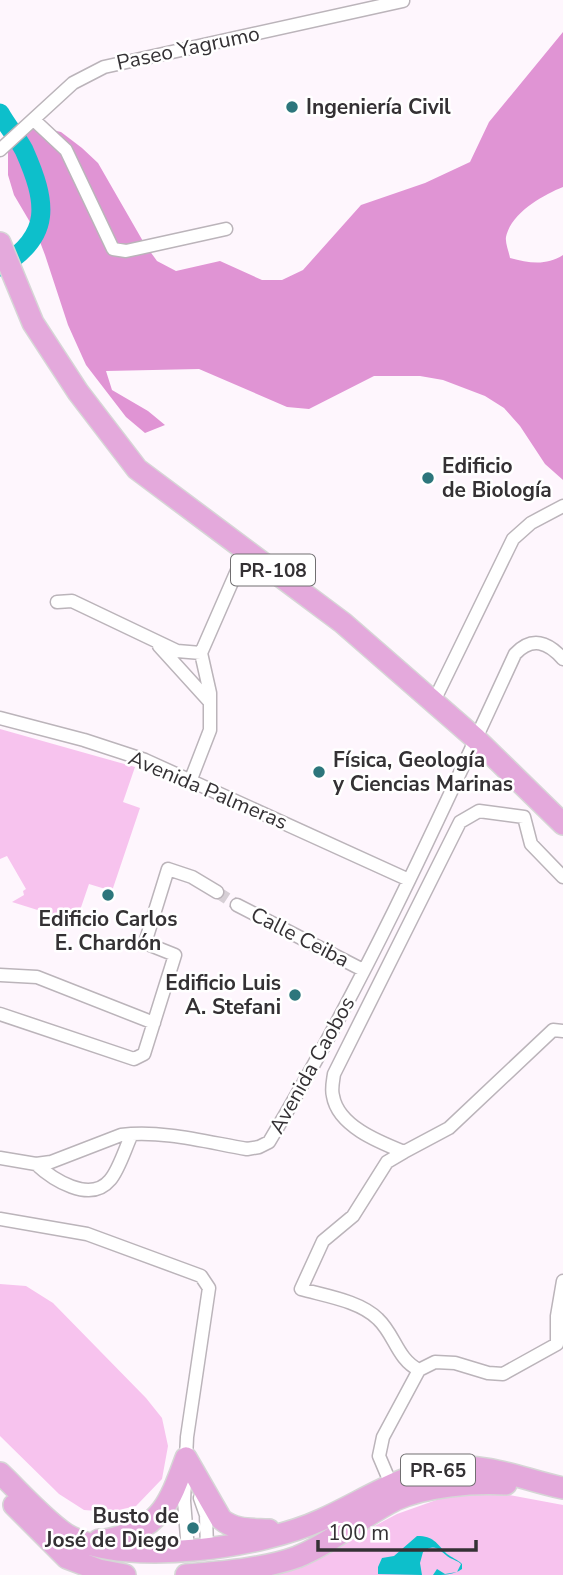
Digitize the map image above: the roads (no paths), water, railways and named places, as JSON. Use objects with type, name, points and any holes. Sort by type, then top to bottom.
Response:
[{"type":"main road","name":"PR-108","points":[[0,243],[33,323],[78,392],[137,469],[343,623],[476,739],[563,824]]},
{"type":"main road","points":[[186,1458],[221,1519],[227,1524],[245,1530],[294,1531]]},
{"type":"main road","points":[[69,1536],[104,1541],[131,1534],[156,1520],[170,1500],[186,1458]]},
{"type":"main road","name":"PR-65","points":[[196,1575],[260,1566],[296,1557],[318,1547],[415,1475],[448,1468],[505,1471],[563,1488]]},
{"type":"main road","points":[[0,1473],[69,1536],[100,1548],[198,1549],[196,1575]]},
{"type":"main road","points":[[0,1491],[67,1558],[99,1570],[125,1575]]},
{"type":"main road","name":"PR-65","points":[[198,1549],[294,1531],[394,1492]]},
{"type":"main road","points":[[239,1575],[260,1566]]},
{"type":"street","name":"Paseo Yagrumo","points":[[2,149],[73,83],[104,67],[404,1]]},
{"type":"street","points":[[35,121],[66,150],[113,249],[126,251],[226,229]]},
{"type":"street","points":[[434,701],[513,539],[531,523],[563,506]]},
{"type":"street","points":[[191,779],[210,730],[209,693],[201,653],[246,550]]},
{"type":"street","points":[[57,602],[72,601],[177,651],[201,653]]},
{"type":"street","points":[[154,640],[208,699]]},
{"type":"street","name":"Avenida Caobos","points":[[0,1158],[36,1164],[51,1162],[121,1135],[132,1134],[152,1133],[247,1149],[269,1142],[300,1091],[410,880],[515,654],[530,643],[540,642],[551,647],[563,659]]},
{"type":"street","name":"Avenida Palmeras","points":[[0,718],[84,740],[145,760],[410,880]]},
{"type":"street","points":[[404,1152],[373,1139],[342,1116],[333,1097],[334,1074],[460,822],[479,811],[524,817],[531,844],[563,877]]},
{"type":"street","points":[[0,1014],[134,1059],[144,1054],[175,955],[145,943],[168,869],[192,877],[217,892]]},
{"type":"street","name":"Calle Ceiba","points":[[237,905],[363,970]]},
{"type":"street","points":[[0,975],[37,977],[155,1023]]},
{"type":"street","points":[[419,1370],[407,1364],[379,1320],[360,1307],[301,1289],[323,1241],[353,1216],[387,1162],[449,1128],[553,1030],[563,1031]]},
{"type":"street","points":[[36,1164],[50,1177],[68,1186],[99,1188],[111,1180],[132,1134]]},
{"type":"street","points":[[0,1219],[87,1234],[201,1276],[209,1288],[187,1437],[184,1501],[198,1549]]},
{"type":"street","points":[[394,1492],[379,1456],[383,1437],[419,1370],[435,1362],[454,1363],[488,1373],[503,1374],[560,1345],[557,1316],[563,1281]]},
{"type":"street","points":[[186,1458],[206,1515],[198,1549]]},
{"type":"water","points":[[417,1536],[434,1541],[462,1564],[462,1569],[457,1572],[461,1564],[431,1548],[423,1552],[420,1563],[422,1575],[378,1574],[382,1558],[394,1556]]},
{"type":"water","points":[[437,1569],[445,1574],[456,1572],[448,1574],[433,1575]]},
{"type":"waterway","points":[[0,113],[24,150],[40,202],[37,230],[29,243],[0,267]]},
{"type":"tunnel","points":[[217,892],[237,905]]},
{"type":"place","name":"Ingeniería Civil","points":[[292,107]]},
{"type":"place","name":"Edificio de Biología","points":[[428,478]]},
{"type":"place","name":"Física, Geología y Ciencias Marinas","points":[[319,772]]},
{"type":"place","name":"Edificio Carlos E. Chardón","points":[[108,895]]},
{"type":"place","name":"Edificio Luis A. Stefani","points":[[295,995]]},
{"type":"place","name":"Busto de José de Diego","points":[[193,1528]]}]
